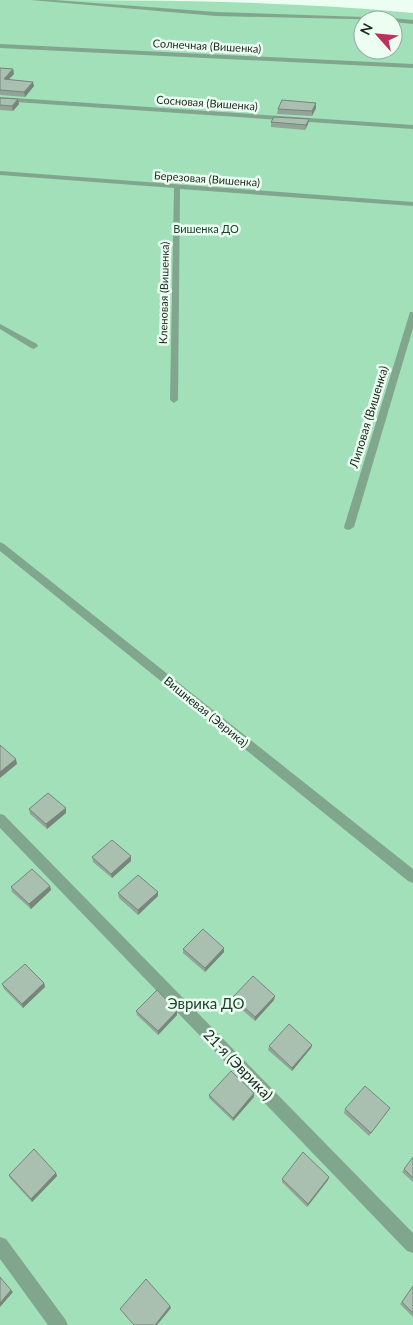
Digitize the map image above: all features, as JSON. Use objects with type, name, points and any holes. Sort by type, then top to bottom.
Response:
[{"type":"lane","points":[[34,0],[216,14],[353,19]]},
{"type":"lane","name":"Солнечная (Вишенка)","points":[[0,46],[413,66]]},
{"type":"lane","name":"Сосновая (Вишенка)","points":[[0,99],[413,126]]},
{"type":"lane","name":"Березовая (Вишенка)","points":[[0,173],[413,204]]},
{"type":"lane","name":"Кленовая (Вишенка)","points":[[174,400],[177,186]]},
{"type":"lane","name":"Липовая (Вишенка)","points":[[349,526],[413,314]]},
{"type":"lane","points":[[0,326],[34,346]]},
{"type":"lane","name":"Вишневая (Эврика)","points":[[0,546],[413,878]]},
{"type":"lane","name":"21-я (Эврика)","points":[[0,819],[413,1245]]},
{"type":"lane","points":[[0,1245],[59,1325]]},
{"type":"green space","points":[[0,0],[259,3],[375,10],[353,10],[353,60],[403,60],[403,12],[413,13],[413,1325],[0,1325]]},
{"type":"building","points":[[0,68],[13,69],[4,79],[33,82],[24,92],[0,90]]},
{"type":"building","points":[[0,98],[18,99],[12,106],[0,105]]},
{"type":"building","points":[[282,100],[316,103],[312,111],[278,109]]},
{"type":"building","points":[[274,117],[309,119],[306,125],[271,122]]},
{"type":"building","points":[[0,745],[16,759],[0,772]]},
{"type":"building","points":[[48,793],[66,808],[46,824],[29,809]]},
{"type":"building","points":[[112,840],[131,856],[111,874],[92,857]]},
{"type":"building","points":[[32,869],[50,886],[29,904],[11,887]]},
{"type":"building","points":[[138,875],[158,892],[138,910],[118,893]]},
{"type":"building","points":[[203,929],[224,948],[205,968],[183,949]]},
{"type":"building","points":[[25,964],[44,983],[22,1004],[2,984]]},
{"type":"building","points":[[253,976],[275,996],[255,1017],[233,997]]},
{"type":"building","points":[[157,990],[177,1011],[158,1031],[136,1011]]},
{"type":"building","points":[[289,1024],[312,1045],[292,1068],[269,1046]]},
{"type":"building","points":[[231,1071],[254,1093],[233,1118],[209,1095]]},
{"type":"building","points":[[365,1086],[390,1108],[371,1133],[345,1109]]},
{"type":"building","points":[[34,1149],[56,1173],[31,1199],[9,1175]]},
{"type":"building","points":[[303,1152],[329,1177],[308,1204],[282,1179]]},
{"type":"building","points":[[413,1157],[413,1178],[404,1169]]},
{"type":"building","points":[[0,1277],[11,1290],[0,1303]]},
{"type":"building","points":[[146,1279],[170,1306],[155,1325],[134,1325],[120,1309]]},
{"type":"building","points":[[413,1286],[413,1313],[402,1302]]},
{"type":"park label","name":"Вишенка ДО","points":[[206,229]]},
{"type":"park label","name":"Эврика ДО","points":[[206,1004]]}]
